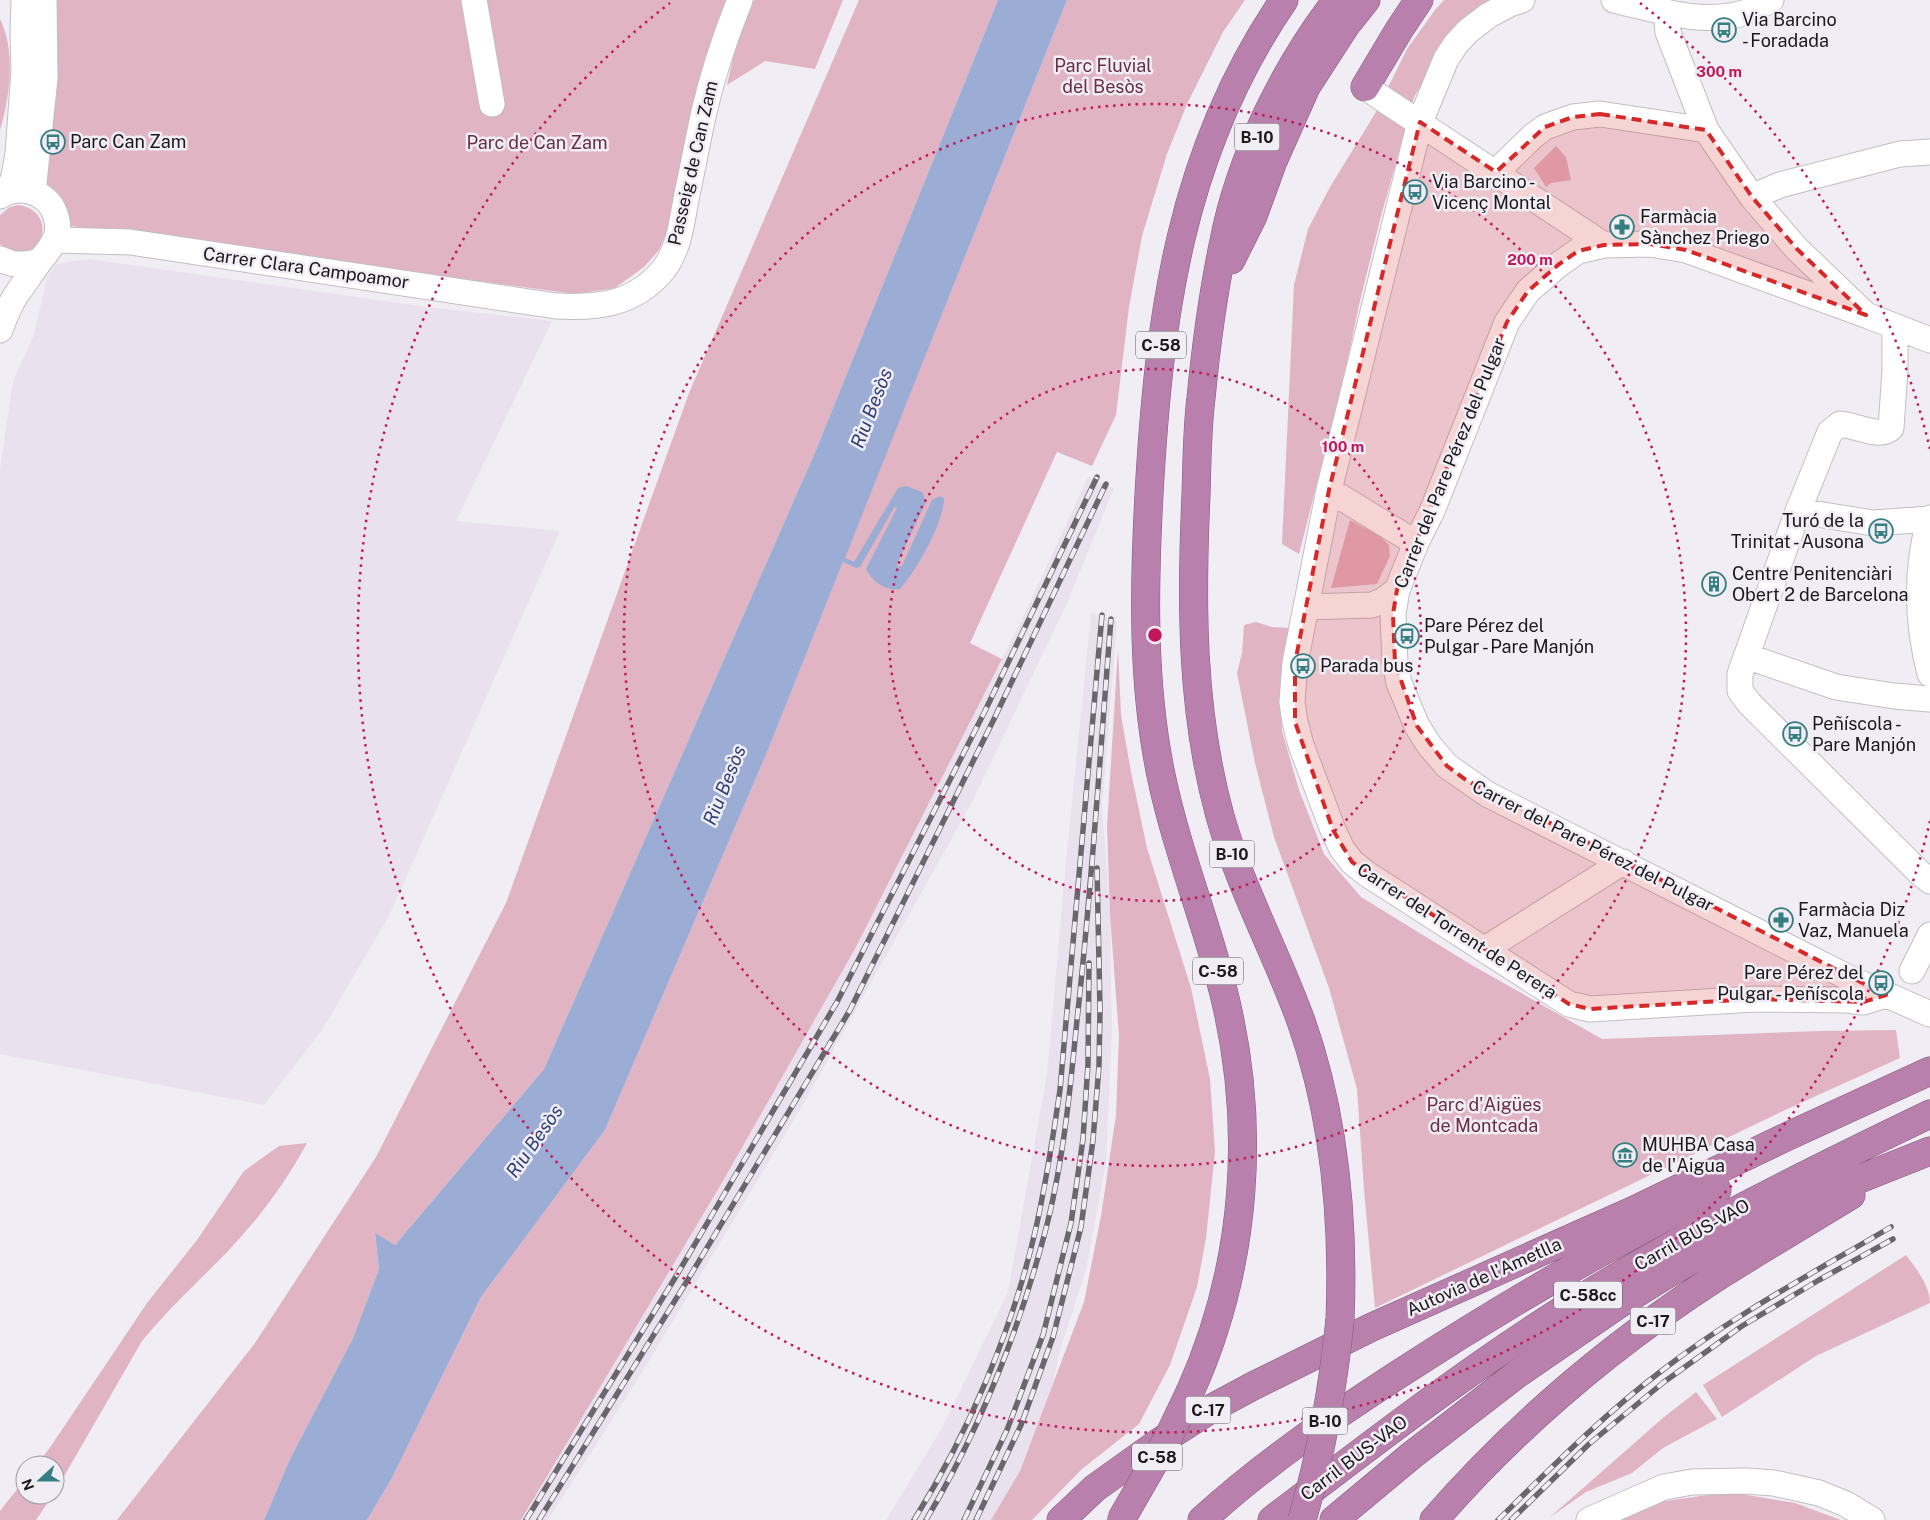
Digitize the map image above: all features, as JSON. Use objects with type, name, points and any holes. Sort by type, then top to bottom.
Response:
[{"type":"highway","name":"C-58","points":[[1120,1520],[1168,1438],[1212,1339],[1228,1283],[1241,1194],[1242,1105],[1234,1040],[1223,990],[1176,836],[1160,774],[1155,742],[1148,676],[1146,604],[1147,522],[1154,413],[1164,318],[1174,264],[1192,193],[1202,161],[1226,101],[1256,43],[1284,0]]},
{"type":"highway","name":"B-10","points":[[1302,1520],[1328,1407],[1340,1320],[1341,1238],[1335,1159],[1320,1086],[1300,1019],[1244,886],[1221,820],[1205,753],[1194,661],[1192,573],[1200,400],[1224,239],[1239,186],[1256,139],[1296,60],[1337,0]]},
{"type":"highway","points":[[1216,290],[1253,216],[1273,161],[1306,87],[1325,55],[1366,0]]},
{"type":"highway","points":[[1366,87],[1398,30],[1419,0]]},
{"type":"highway","name":"Autovia de l'Ametlla","points":[[1061,1520],[1095,1488],[1158,1443],[1214,1407],[1253,1386],[1372,1327],[1630,1212],[1795,1132],[1930,1071]]},
{"type":"highway","points":[[1202,1520],[1266,1465],[1297,1442],[1362,1398],[1545,1282],[1795,1150],[1930,1089]]},
{"type":"highway","name":"Carril BUS-VAO","points":[[1272,1520],[1437,1396],[1509,1345],[1585,1296],[1671,1245],[1752,1201],[1930,1114]]},
{"type":"highway","points":[[1334,1520],[1426,1444],[1517,1374],[1664,1276],[1751,1225],[1784,1209],[1904,1163],[1930,1151]]},
{"type":"highway","name":"C-17","points":[[1434,1520],[1472,1478],[1520,1430],[1615,1349],[1712,1280],[1904,1163]]},
{"type":"highway","points":[[1268,1520],[1359,1438],[1472,1350],[1698,1200]]},
{"type":"highway","points":[[1219,1520],[1260,1482],[1362,1398]]},
{"type":"street","points":[[2,195],[12,181],[18,154],[24,71],[22,35],[24,0]]},
{"type":"street","points":[[33,192],[45,78],[44,0]]},
{"type":"street","points":[[474,0],[492,104]]},
{"type":"street","name":"Passeig de Can Zam","points":[[556,306],[586,307],[616,302],[642,289],[664,269],[678,241],[704,113],[716,66],[728,28],[740,0]]},
{"type":"street","name":"Carrer del Torrent de Perera","points":[[1522,0],[1489,15],[1468,31],[1456,44],[1438,76],[1420,122],[1329,490],[1294,670],[1292,702],[1295,722],[1333,830],[1352,862],[1366,874],[1560,999],[1582,1008],[1754,999],[1849,989],[1863,1002],[1886,995],[1930,1014]]},
{"type":"street","points":[[1614,0],[1666,12],[1699,17],[1733,16],[1754,9],[1771,0]]},
{"type":"street","points":[[1666,12],[1668,32],[1706,130],[1752,197],[1797,249],[1866,315]]},
{"type":"street","points":[[1366,87],[1604,245]]},
{"type":"street","points":[[1496,172],[1545,127],[1572,117],[1600,114],[1706,130]]},
{"type":"street","points":[[1752,197],[1780,185],[1872,161],[1900,154],[1930,152]]},
{"type":"street","points":[[0,330],[16,296],[40,261],[50,251],[56,240],[58,228],[54,212],[43,198],[33,192],[23,190],[2,195]]},
{"type":"street","name":"Carrer Clara Campoamor","points":[[56,240],[130,242],[556,306]]},
{"type":"street","name":"Carrer del Pare Pérez del Pulgar","points":[[1849,989],[1623,862],[1487,794],[1448,766],[1429,745],[1417,726],[1407,704],[1395,663],[1393,614],[1397,590],[1416,543],[1432,511],[1507,322],[1528,291],[1558,265],[1578,251],[1604,245],[1650,244],[1686,250],[1930,340]]},
{"type":"street","points":[[1769,280],[1790,274],[1794,270],[1798,263],[1797,249]]},
{"type":"street","points":[[0,259],[9,264],[20,265],[40,261]]},
{"type":"street","points":[[1895,328],[1895,370],[1891,428],[1889,431],[1880,433],[1840,424],[1830,432],[1798,511],[1743,665],[1740,690],[1749,704],[1930,881]]},
{"type":"street","points":[[1329,490],[1416,543]]},
{"type":"street","points":[[1798,511],[1873,523],[1930,519],[1921,562],[1919,603],[1924,649],[1930,674]]},
{"type":"street","points":[[1306,607],[1372,605],[1384,600],[1397,590]]},
{"type":"street","points":[[1743,665],[1836,687],[1894,696],[1930,699]]},
{"type":"street","points":[[1485,950],[1623,862]]},
{"type":"street","points":[[1912,971],[1930,935]]},
{"type":"street","points":[[1589,1520],[1664,1487],[1692,1482],[1746,1481],[1774,1483],[1819,1493],[1846,1504],[1872,1520]]},
{"type":"highlighted area","points":[[1600,114],[1706,130],[1752,197],[1797,249],[1866,315],[1686,250],[1650,244],[1604,245],[1578,251],[1558,265],[1528,291],[1507,322],[1416,543],[1397,590],[1393,614],[1395,663],[1417,726],[1447,766],[1466,780],[1886,995],[1863,1002],[1754,999],[1590,1009],[1569,1004],[1352,862],[1333,830],[1295,722],[1295,663],[1329,490],[1420,122],[1496,172],[1545,127],[1573,117]]},
{"type":"shaded area","points":[[89,259],[427,307],[552,321],[456,521],[560,531],[389,916],[322,1030],[264,1105],[0,1054],[0,469],[13,381],[34,335],[47,277],[57,264]]},
{"type":"shaded area","points":[[1088,477],[1114,488],[1067,603],[972,802],[801,1108],[641,1374],[548,1520],[521,1520],[723,1181],[856,947],[1026,611]]},
{"type":"shaded area","points":[[1091,613],[1117,621],[1102,807],[1110,912],[1112,1031],[1106,1162],[1086,1270],[1059,1354],[1052,1388],[1020,1471],[991,1520],[886,1520],[942,1428],[1008,1292],[1047,1074]]},
{"type":"green space","name":"Parc de Can Zam","points":[[53,0],[729,0],[670,225],[659,250],[644,267],[615,288],[575,294],[71,226],[44,186]]},
{"type":"green space","points":[[754,0],[843,0],[815,69],[765,61],[727,85],[736,45]]},
{"type":"green space","points":[[859,0],[998,0],[816,450],[544,1069],[395,1245],[375,1234],[379,1269],[353,1338],[290,1459],[264,1520],[117,1520],[255,1343],[376,1157],[506,903],[689,393]]},
{"type":"green space","name":"Parc Fluvial del Besòs","points":[[1067,0],[1245,0],[1223,32],[1187,104],[1167,154],[1142,236],[1129,307],[1116,415],[1092,466],[1057,452],[970,643],[1002,659],[856,947],[723,1181],[521,1520],[367,1520],[391,1480],[481,1297],[605,1130],[768,750]]},
{"type":"green space","points":[[1444,0],[1500,0],[1456,28],[1414,97],[1380,220],[1359,305],[1343,382],[1299,554],[1282,544],[1294,285],[1308,229],[1330,187],[1376,112],[1407,49]]},
{"type":"green space","points":[[0,19],[8,45],[10,74],[4,117],[0,130]]},
{"type":"green space","points":[[1556,146],[1566,157],[1571,180],[1551,183],[1546,187],[1534,168]]},
{"type":"green space","points":[[18,205],[32,210],[40,218],[43,229],[41,239],[35,247],[25,252],[14,252],[0,244],[0,215],[10,207]]},
{"type":"green space","points":[[1350,520],[1381,537],[1389,545],[1390,556],[1377,584],[1331,588]]},
{"type":"green space","name":"Parc d'Aigües de Montcada","points":[[1256,622],[1272,627],[1290,628],[1280,686],[1282,731],[1299,790],[1324,854],[1361,897],[1470,964],[1602,1039],[1896,1030],[1900,1058],[1785,1110],[1375,1308],[1357,1089],[1329,988],[1274,837],[1255,763],[1237,673],[1242,653],[1244,625]]},
{"type":"green space","points":[[1118,649],[1121,715],[1147,848],[1191,988],[1210,1079],[1215,1152],[1206,1238],[1197,1287],[1170,1365],[1139,1424],[1082,1469],[1032,1520],[991,1520],[1020,1471],[1084,1302],[1101,1216],[1116,1115],[1119,1036],[1110,915],[1107,826]]},
{"type":"green space","points":[[307,1143],[272,1199],[252,1224],[142,1341],[65,1475],[65,1455],[44,1455],[147,1303],[197,1240],[244,1171],[279,1146]]},
{"type":"green space","points":[[1906,1255],[1918,1271],[1928,1290],[1930,1303],[1816,1356],[1722,1417],[1703,1385]]},
{"type":"green space","points":[[1696,1392],[1717,1419],[1663,1448],[1632,1473],[1586,1492],[1549,1518],[1664,1417]]},
{"type":"green space","points":[[15,1492],[15,1505],[46,1505],[36,1520],[0,1520],[0,1511]]},
{"type":"green space","points":[[1729,1492],[1795,1503],[1841,1520],[1622,1520],[1658,1502]]},
{"type":"water","name":"Riu Besòs","points":[[998,0],[1067,0],[845,558],[854,562],[898,488],[906,486],[922,492],[926,502],[897,564],[898,567],[902,566],[932,500],[940,496],[944,498],[943,508],[928,546],[914,571],[900,589],[890,589],[880,585],[872,578],[866,569],[897,508],[895,506],[860,567],[856,568],[843,562],[768,750],[605,1130],[481,1297],[391,1480],[367,1520],[264,1520],[290,1459],[353,1338],[379,1269],[375,1233],[395,1245],[544,1069],[816,450]]},
{"type":"railway","points":[[526,1520],[675,1278],[837,1002],[984,713],[1097,477]]},
{"type":"railway","points":[[539,1520],[684,1286],[850,1010],[994,719],[1106,484]]},
{"type":"railway","points":[[914,1520],[952,1453],[986,1381],[1014,1307],[1039,1214],[1060,1090],[1102,615]]},
{"type":"railway","points":[[926,1520],[963,1452],[995,1382],[1022,1310],[1051,1210],[1068,1102],[1082,970],[1111,619]]},
{"type":"railway","points":[[976,1520],[1021,1425],[1053,1337],[1081,1227],[1093,1140],[1099,1066],[1100,1009],[1097,868]]},
{"type":"railway","points":[[964,1520],[1007,1430],[1043,1335],[1071,1223],[1083,1139],[1088,1064],[1089,963]]},
{"type":"railway","points":[[1498,1520],[1597,1425],[1660,1372],[1744,1314],[1891,1227]]},
{"type":"railway","points":[[1511,1520],[1589,1444],[1664,1382],[1742,1326],[1893,1239]]},
{"type":"place","name":"Via Barcino - Foradada","points":[[1724,30]]},
{"type":"place","name":"Parc Can Zam","points":[[53,142]]},
{"type":"place","name":"Via Barcino - Vicenç Montal","points":[[1415,192]]},
{"type":"place","name":"Farmàcia Sànchez Priego","points":[[1622,227]]},
{"type":"place","name":"Turó de la Trinitat - Ausona","points":[[1881,531]]},
{"type":"place","name":"Centre Penitenciàri Obert 2 de Barcelona","points":[[1714,584]]},
{"type":"place","name":"Pare Pérez del Pulgar - Pare Manjón","points":[[1407,636]]},
{"type":"place","name":"Parada bus","points":[[1303,666]]},
{"type":"place","name":"Peñíscola - Pare Manjón","points":[[1795,734]]},
{"type":"place","name":"Farmàcia Diz Vaz, Manuela","points":[[1781,920]]},
{"type":"place","name":"Pare Pérez del Pulgar - Peñíscola","points":[[1881,983]]},
{"type":"place","name":"MUHBA Casa de l'Aigua","points":[[1625,1155]]}]
